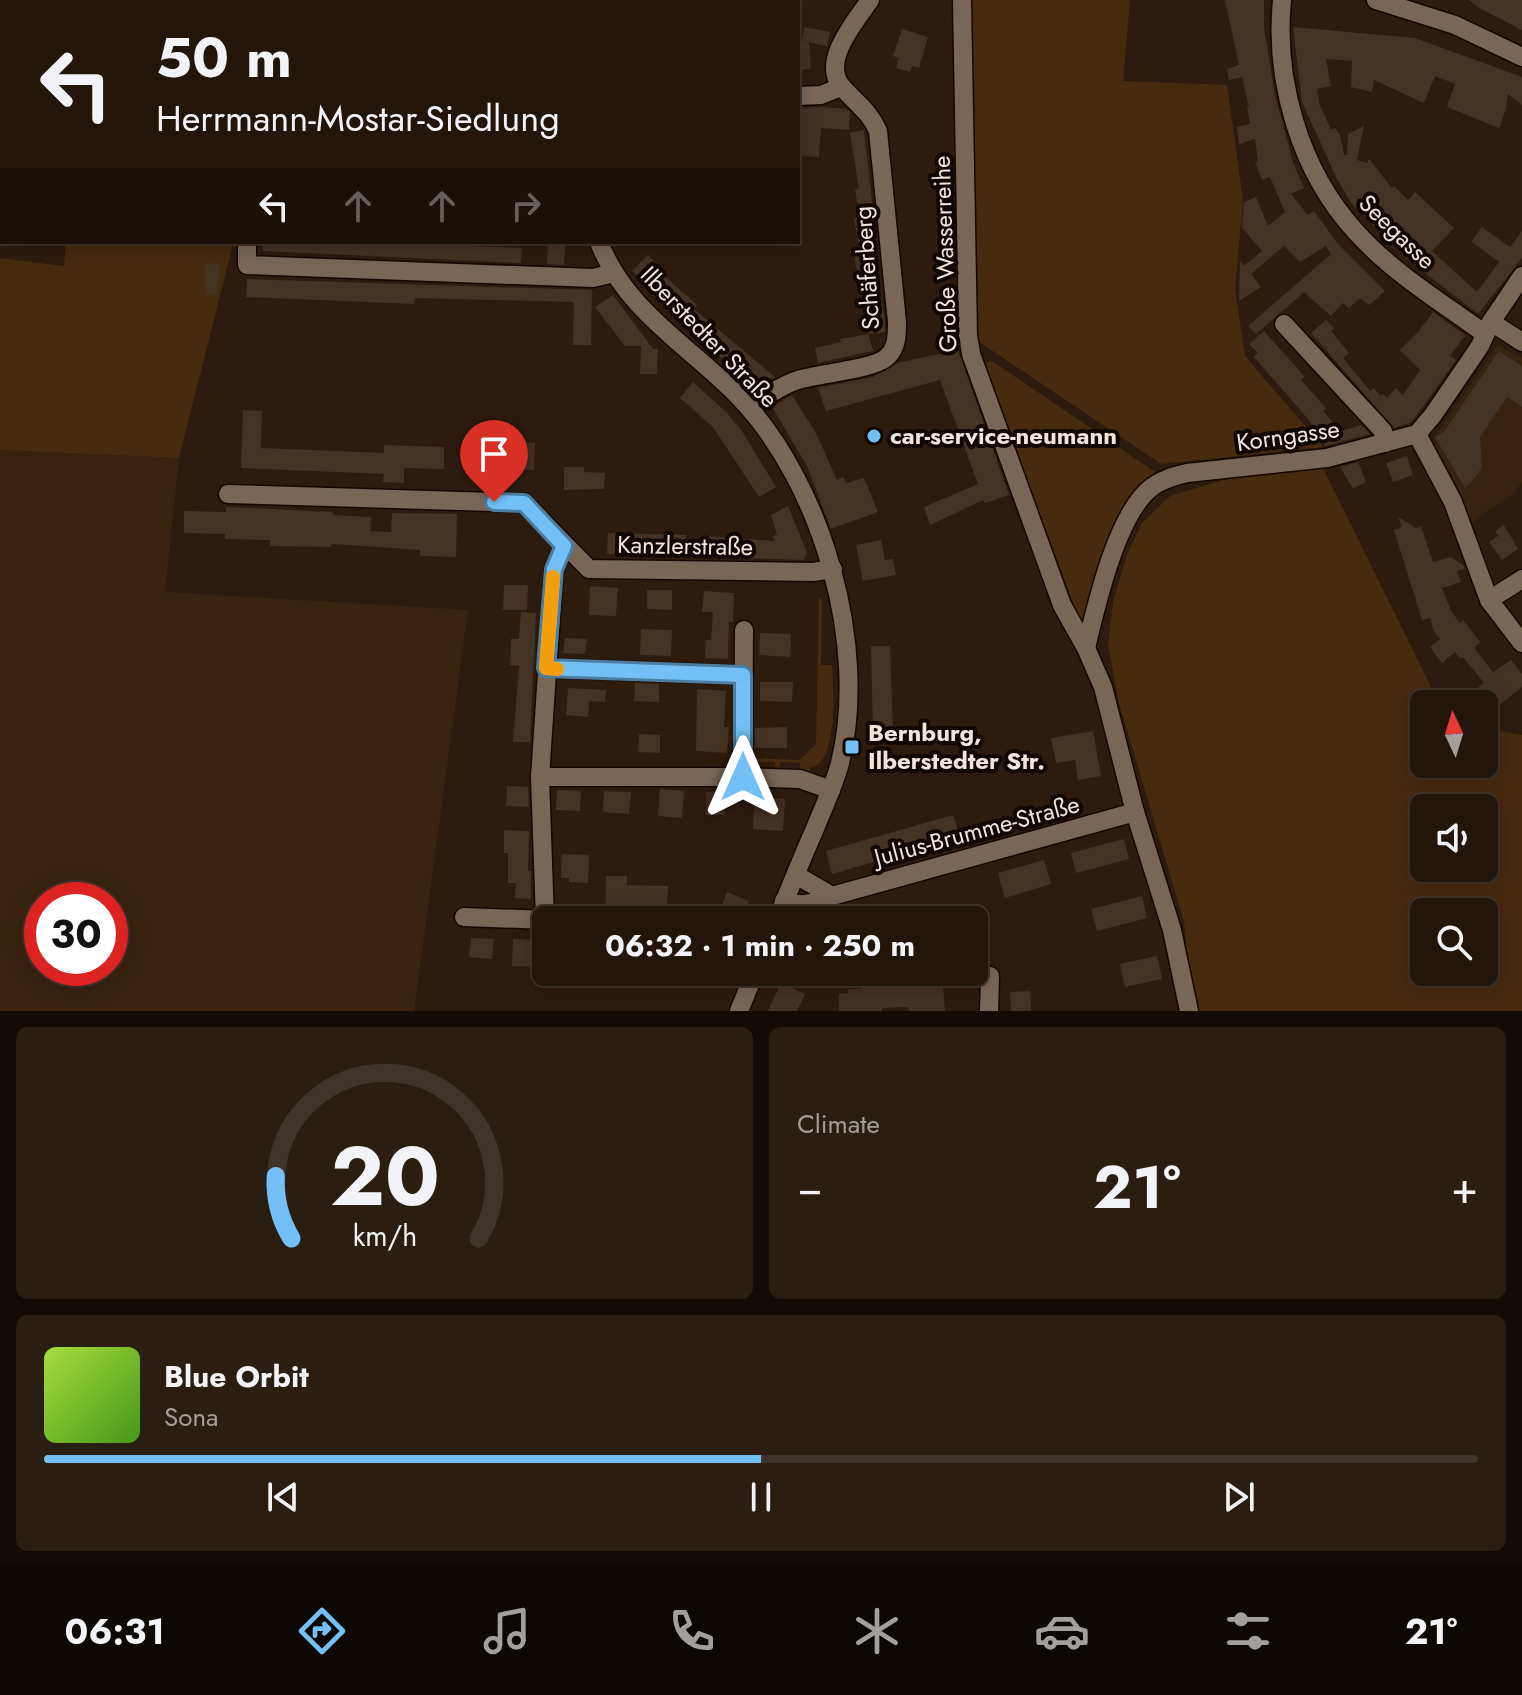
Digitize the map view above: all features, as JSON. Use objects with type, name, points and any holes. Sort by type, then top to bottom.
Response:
[{"type":"street","points":[[800,96],[821,95],[841,87],[834,65],[860,0]]},
{"type":"street","points":[[851,28],[870,0]]},
{"type":"street","name":"Große Wasserreihe","points":[[962,0],[968,343],[974,367],[1062,605],[1103,687],[1135,812],[1172,930],[1189,1011]]},
{"type":"street","name":"Seegasse","points":[[1282,0],[1280,36],[1290,102],[1306,154],[1322,185],[1355,232],[1404,276],[1488,328],[1522,342]]},
{"type":"street","points":[[1376,0],[1455,25],[1522,57]]},
{"type":"street","name":"Schäferberg","points":[[750,408],[791,382],[879,362],[891,353],[895,345],[897,322],[881,145],[874,120],[841,87]]},
{"type":"street","points":[[247,244],[247,265],[593,278],[614,273]]},
{"type":"street","name":"Ilberstedter Straße","points":[[600,244],[614,273],[632,299],[750,408],[793,473],[815,518],[833,569],[843,636],[847,695],[844,745],[831,790],[782,906]]},
{"type":"street","points":[[1522,276],[1488,328],[1480,346],[1417,434],[1453,502],[1489,600],[1522,643]]},
{"type":"street","points":[[1284,324],[1383,431],[1385,443]]},
{"type":"street","name":"Korngasse","points":[[1086,648],[1098,597],[1118,543],[1132,510],[1150,488],[1168,478],[1187,473],[1327,458],[1417,434]]},
{"type":"street","name":"Kanzlerstraße","points":[[228,494],[524,503],[589,569],[813,572],[833,569]]},
{"type":"street","points":[[545,906],[540,777],[554,569],[564,546]]},
{"type":"street","points":[[1489,600],[1522,579]]},
{"type":"street","points":[[743,777],[744,630]]},
{"type":"street","points":[[546,668],[743,675]]},
{"type":"street","points":[[540,777],[800,779],[831,790]]},
{"type":"street","name":"Julius-Brumme-Straße","points":[[784,901],[796,906],[807,905],[1135,812]]},
{"type":"street","points":[[796,875],[832,896]]},
{"type":"street","points":[[464,917],[532,920]]},
{"type":"street","points":[[989,1011],[990,976]]},
{"type":"street","points":[[739,1011],[749,986]]},
{"type":"shaded area","points":[[968,0],[1130,0],[1123,81],[1227,85],[1243,200],[1235,289],[1245,356],[1323,447],[1161,464],[978,341]]},
{"type":"shaded area","points":[[66,244],[233,244],[179,458],[0,450],[0,258],[64,266]]},
{"type":"shaded area","points":[[1498,345],[1522,358],[1522,482],[1515,492],[1472,522],[1433,439]]},
{"type":"shaded area","points":[[992,361],[1155,472],[1135,496],[1099,589],[1080,621],[983,363]]},
{"type":"shaded area","points":[[0,450],[179,458],[165,592],[468,610],[414,1011],[0,1011]]},
{"type":"shaded area","points":[[1322,466],[1433,690],[1410,690],[1410,778],[1498,778],[1498,731],[1522,735],[1522,1011],[1192,1011],[1184,922],[1119,703],[1108,645],[1113,602],[1127,555],[1142,523],[1170,496],[1243,474]]},
{"type":"shaded area","points":[[819,598],[822,598],[821,665],[832,665],[833,676],[832,723],[826,753],[819,763],[810,768],[810,773],[800,773],[800,763],[780,762],[780,772],[776,772],[775,762],[756,762],[755,771],[748,764],[748,758],[800,760],[816,744]]},
{"type":"building","points":[[1225,0],[1264,0],[1264,27],[1275,96],[1293,162],[1304,188],[1291,194],[1308,215],[1314,211],[1338,244],[1385,291],[1369,305],[1360,298],[1349,308],[1343,303],[1331,316],[1304,292],[1256,334],[1248,326],[1331,254],[1326,246],[1300,262],[1284,246],[1251,274],[1261,287],[1239,301],[1240,261],[1244,266],[1262,251],[1242,228],[1244,202],[1256,197],[1268,226],[1285,212],[1270,177],[1262,180],[1255,161],[1258,161],[1255,139],[1239,144],[1237,127],[1250,124],[1249,107],[1242,77],[1229,80],[1227,69],[1239,65]]},
{"type":"building","points":[[1469,0],[1522,0],[1522,30],[1481,9]]},
{"type":"building","points":[[804,27],[830,32],[827,46],[802,41]]},
{"type":"building","points":[[1293,27],[1415,38],[1522,77],[1522,105],[1508,94],[1499,128],[1447,107],[1455,84],[1435,76],[1424,103],[1374,80],[1372,92],[1351,87],[1352,61],[1326,59],[1331,86],[1317,89],[1319,103],[1331,130],[1335,128],[1340,135],[1344,155],[1347,155],[1348,134],[1364,126],[1357,160],[1367,163],[1369,159],[1392,188],[1394,186],[1408,200],[1415,192],[1454,228],[1432,251],[1477,292],[1499,262],[1472,242],[1473,239],[1482,227],[1510,247],[1522,231],[1522,258],[1478,314],[1407,259],[1351,203],[1302,102]]},
{"type":"building","points":[[902,29],[928,37],[919,68],[912,66],[910,72],[896,68],[899,58],[893,56]]},
{"type":"building","points":[[800,41],[809,43],[811,69],[800,70]]},
{"type":"building","points":[[801,108],[846,109],[850,112],[849,130],[821,128],[819,157],[800,156]]},
{"type":"building","points":[[864,130],[877,246],[874,247],[885,323],[885,332],[868,334],[853,248],[859,247],[854,219],[860,218],[850,133]]},
{"type":"building","points":[[263,244],[435,244],[522,248],[521,263],[263,251]]},
{"type":"building","points":[[548,244],[565,244],[564,265],[547,264]]},
{"type":"building","points":[[648,255],[657,264],[654,267],[697,305],[694,309],[775,377],[758,388],[693,335],[697,328],[632,271]]},
{"type":"building","points":[[206,263],[219,264],[218,295],[206,294]]},
{"type":"building","points":[[247,279],[592,290],[591,345],[573,345],[574,302],[415,298],[414,304],[246,297]]},
{"type":"building","points":[[613,295],[653,349],[658,349],[657,374],[640,374],[641,346],[625,346],[595,307]]},
{"type":"building","points":[[1433,312],[1465,335],[1450,356],[1456,360],[1417,415],[1410,423],[1394,428],[1311,333],[1326,320],[1349,353],[1343,358],[1370,391],[1374,388],[1380,396],[1383,394],[1387,398],[1396,388],[1403,395],[1420,370],[1400,350]]},
{"type":"building","points":[[1264,331],[1305,377],[1301,380],[1341,431],[1361,425],[1370,434],[1325,446],[1308,419],[1254,357],[1258,353],[1249,344]]},
{"type":"building","points":[[868,334],[873,351],[818,363],[815,348]]},
{"type":"building","points":[[958,350],[1009,495],[985,503],[983,500],[930,525],[924,507],[978,484],[940,380],[826,411],[818,388],[873,377],[897,363]]},
{"type":"building","points":[[1499,351],[1522,366],[1522,407],[1507,397],[1480,437],[1482,466],[1465,488],[1435,437],[1444,432]]},
{"type":"building","points":[[693,382],[742,431],[776,487],[759,497],[713,427],[680,398]]},
{"type":"building","points":[[792,395],[816,433],[837,480],[843,477],[847,483],[864,478],[878,512],[831,529],[807,466],[772,407]]},
{"type":"building","points":[[243,410],[262,411],[261,448],[384,453],[384,445],[444,447],[444,469],[404,468],[404,483],[383,482],[384,474],[241,468]]},
{"type":"building","points":[[521,442],[535,443],[534,470],[496,469],[497,448],[521,449]]},
{"type":"building","points":[[1407,456],[1413,475],[1393,482],[1386,463]]},
{"type":"building","points":[[1358,462],[1366,482],[1353,489],[1340,467]]},
{"type":"building","points":[[564,467],[584,467],[584,472],[605,473],[604,489],[564,490]]},
{"type":"building","points":[[788,506],[807,553],[804,560],[706,557],[708,536],[774,541],[773,536],[777,535],[771,515]]},
{"type":"building","points":[[226,507],[371,517],[370,531],[391,532],[392,513],[457,514],[456,557],[420,556],[420,550],[331,544],[331,547],[270,546],[270,540],[225,539],[225,534],[184,533],[184,511],[226,512]]},
{"type":"building","points":[[1398,517],[1416,528],[1421,526],[1433,562],[1451,557],[1463,565],[1465,569],[1457,571],[1461,582],[1442,588],[1451,611],[1460,623],[1463,620],[1480,642],[1474,648],[1493,672],[1511,660],[1522,674],[1522,687],[1498,706],[1498,690],[1475,690],[1484,683],[1463,657],[1460,658],[1455,652],[1442,663],[1430,647],[1440,639],[1434,632],[1430,618],[1422,620],[1394,530],[1402,527]]},
{"type":"building","points":[[1504,525],[1518,549],[1502,560],[1489,542],[1498,536],[1495,531]]},
{"type":"building","points":[[608,533],[686,535],[684,558],[607,554]]},
{"type":"building","points":[[881,540],[885,560],[893,559],[896,575],[863,581],[856,545]]},
{"type":"building","points":[[504,585],[528,585],[527,610],[503,610]]},
{"type":"building","points":[[590,586],[618,588],[616,616],[589,615]]},
{"type":"building","points":[[647,590],[672,590],[672,610],[647,609]]},
{"type":"building","points":[[704,591],[734,593],[728,659],[705,658],[706,640],[711,640],[713,612],[702,612]]},
{"type":"building","points":[[521,612],[536,613],[530,742],[513,742],[519,666],[510,665],[511,639],[519,639]]},
{"type":"building","points":[[641,629],[672,630],[671,656],[640,655]]},
{"type":"building","points":[[760,633],[791,634],[790,657],[759,655]]},
{"type":"building","points":[[565,638],[587,639],[585,654],[563,653]]},
{"type":"building","points":[[871,646],[890,646],[893,732],[873,733]]},
{"type":"building","points":[[760,682],[793,682],[792,702],[760,701]]},
{"type":"building","points":[[635,683],[659,684],[659,702],[634,701]]},
{"type":"building","points":[[568,688],[606,690],[605,702],[589,701],[588,717],[566,715]]},
{"type":"building","points":[[697,689],[726,691],[724,727],[729,727],[727,753],[696,751]]},
{"type":"building","points":[[787,727],[787,748],[755,748],[755,728]]},
{"type":"building","points":[[1093,731],[1101,776],[1078,780],[1075,760],[1056,763],[1051,738]]},
{"type":"building","points":[[639,734],[660,735],[660,753],[638,752]]},
{"type":"building","points":[[507,786],[528,787],[529,807],[506,806]]},
{"type":"building","points":[[660,789],[684,791],[682,818],[658,816]]},
{"type":"building","points":[[557,790],[581,791],[580,811],[556,810]]},
{"type":"building","points":[[604,791],[631,792],[629,814],[603,812]]},
{"type":"building","points":[[706,792],[725,792],[725,815],[706,815]]},
{"type":"building","points":[[755,797],[785,799],[783,831],[753,829]]},
{"type":"building","points":[[953,815],[960,837],[832,874],[826,851]]},
{"type":"building","points":[[504,830],[529,831],[531,899],[515,898],[516,883],[508,883]]},
{"type":"building","points":[[1124,839],[1129,859],[1076,873],[1071,853]]},
{"type":"building","points":[[562,854],[589,855],[588,883],[569,882],[569,878],[561,878]]},
{"type":"building","points":[[1044,860],[1051,884],[1005,898],[998,873]]},
{"type":"building","points":[[606,876],[627,876],[627,885],[668,886],[667,906],[606,906]]},
{"type":"building","points":[[727,892],[749,901],[747,906],[722,906]]},
{"type":"building","points":[[1142,896],[1147,918],[1097,931],[1091,909]]},
{"type":"building","points":[[471,938],[494,939],[492,959],[469,957]]},
{"type":"building","points":[[513,939],[532,940],[532,967],[512,966]]},
{"type":"building","points":[[1157,956],[1162,979],[1125,987],[1120,964]]},
{"type":"building","points":[[780,986],[805,994],[797,1011],[768,1011]]},
{"type":"building","points":[[862,986],[943,986],[945,1011],[909,1011],[908,1007],[882,1008],[882,1011],[839,1011],[839,994],[849,993],[848,989],[862,989]]},
{"type":"building","points":[[1030,991],[1031,1011],[1011,1011],[1010,992]]},
{"type":"slow traffic","points":[[553,577],[546,668],[557,669]]},
{"type":"place","name":"car-service-neumann","points":[[874,436]]},
{"type":"place","name":"Bernburg, Ilberstedter Str.","points":[[852,747]]},
{"type":"route","points":[[494,502],[524,503],[564,546],[554,569],[546,668],[743,675],[743,777]]}]
